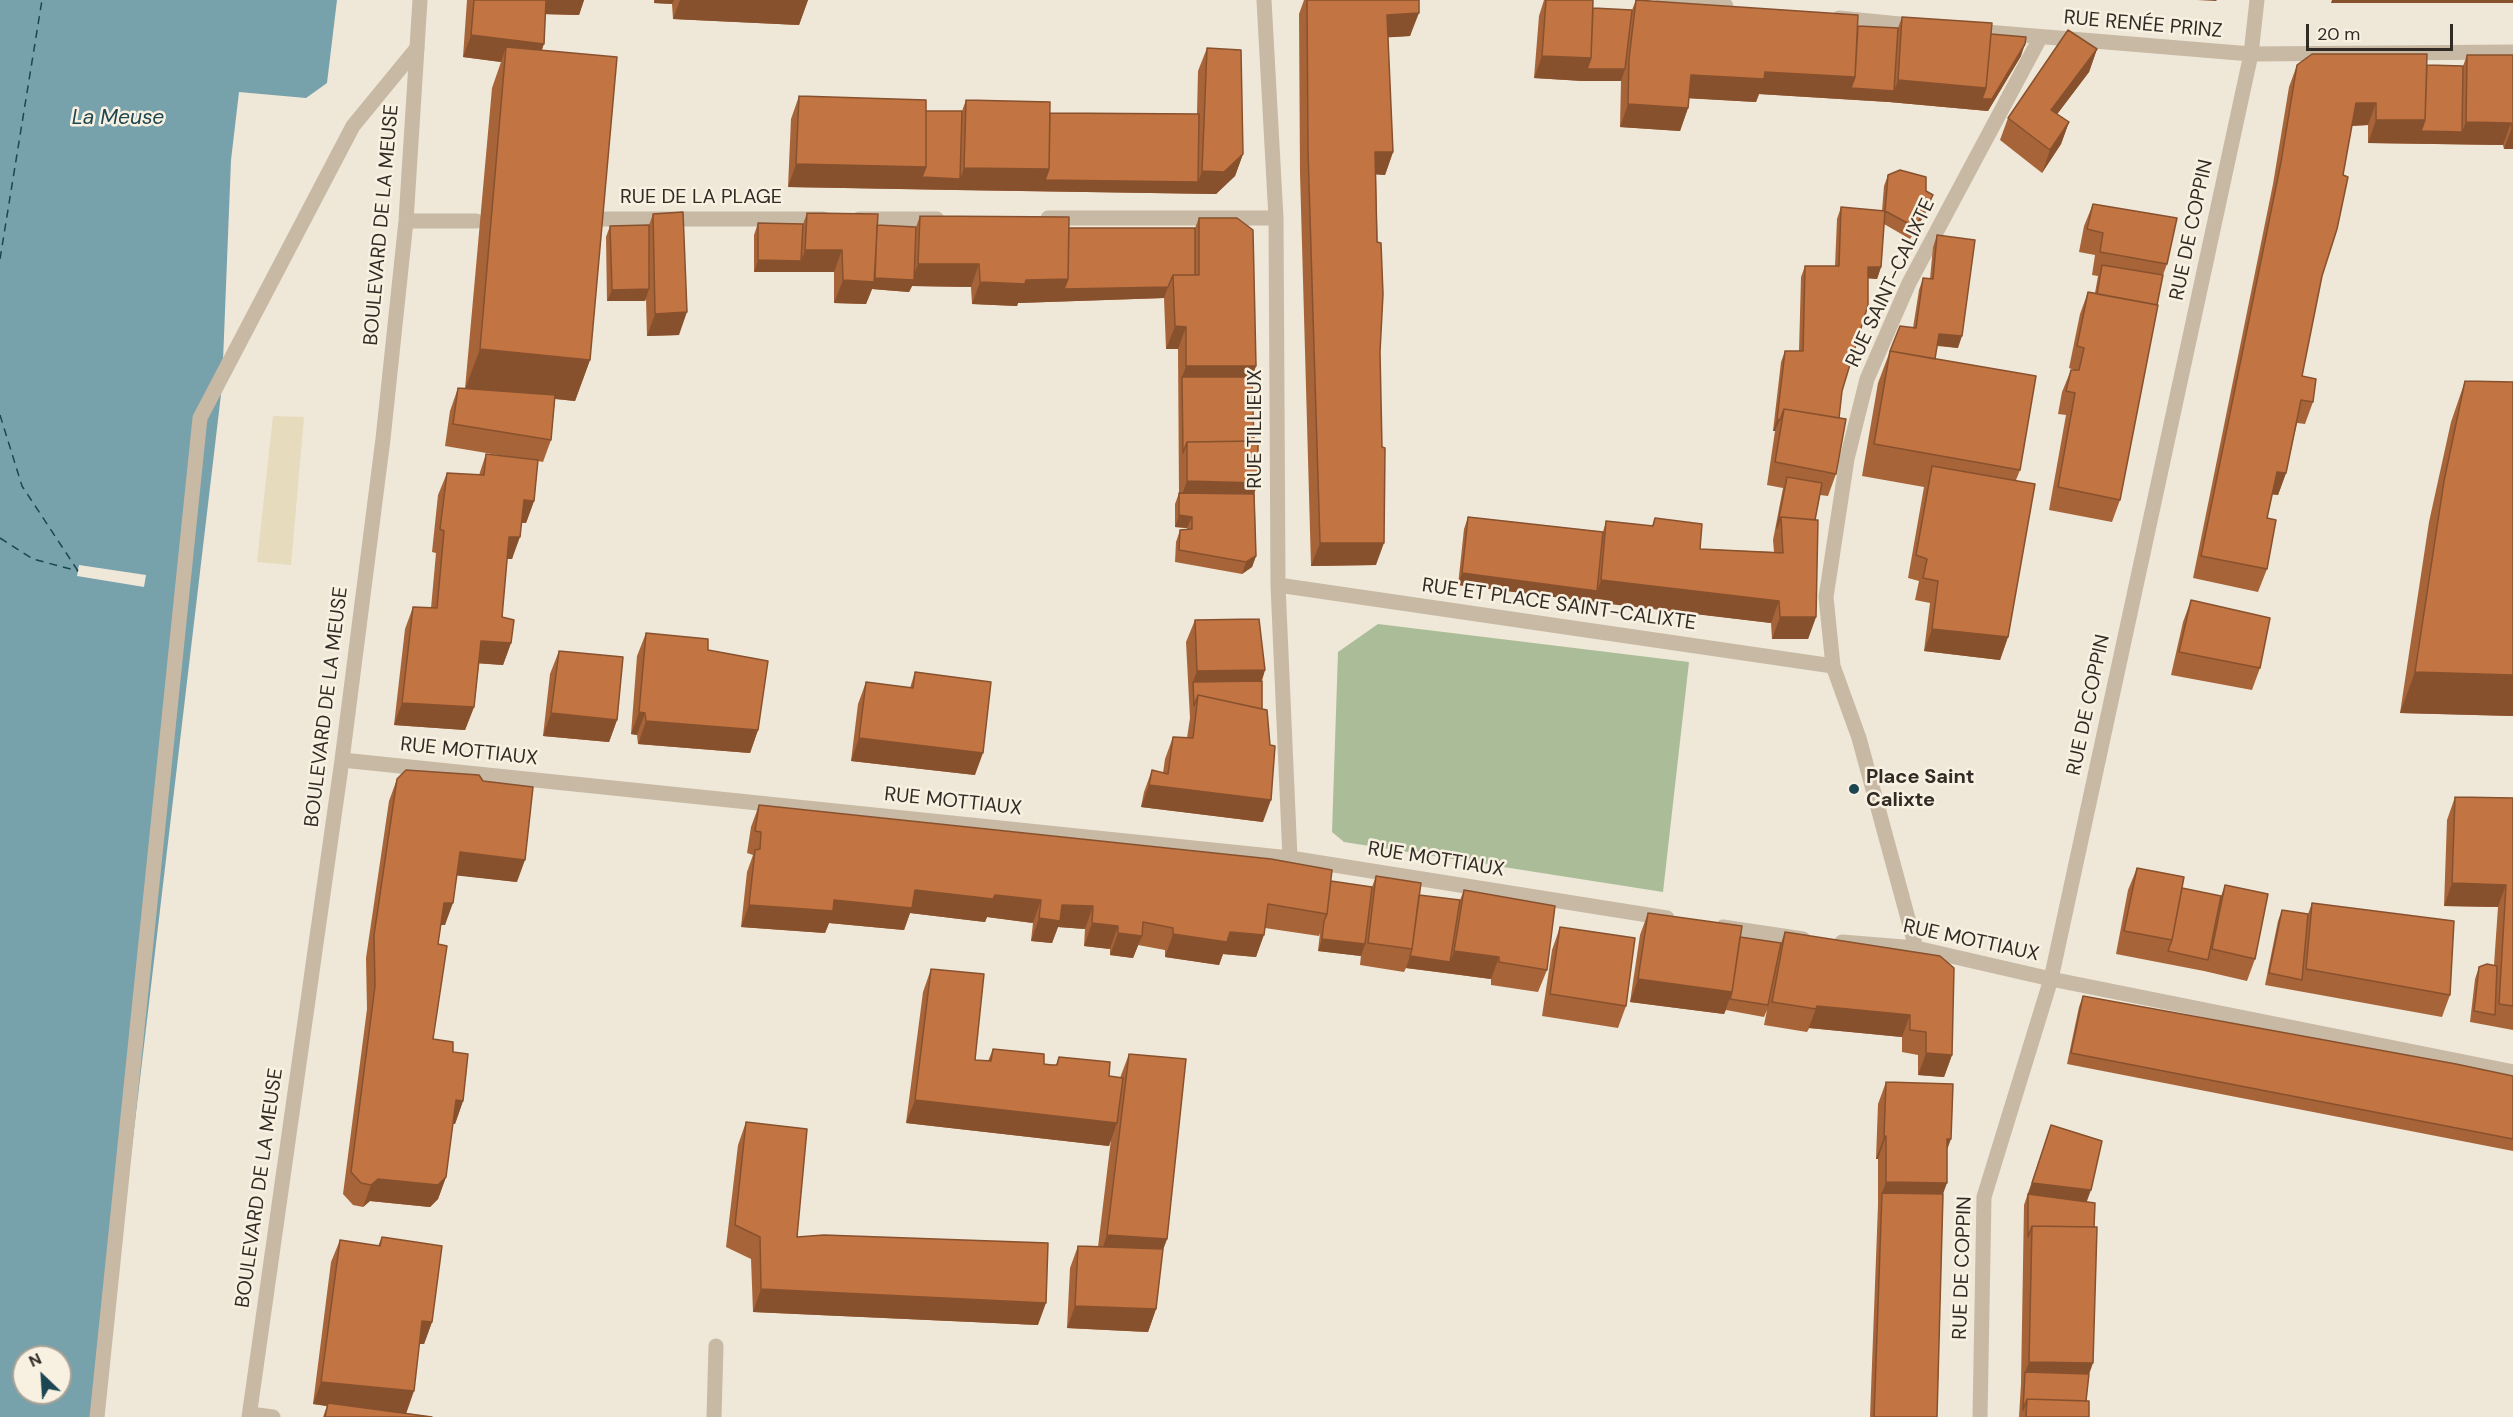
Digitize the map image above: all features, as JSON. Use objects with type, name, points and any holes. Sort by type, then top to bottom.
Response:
[{"type":"street","name":"BOULEVARD DE LA MEUSE","points":[[250,1415],[342,760],[382,440],[406,220],[420,0]]},
{"type":"street","name":"RUE TILLIEUX","points":[[1264,0],[1276,218],[1278,585],[1290,858]]},
{"type":"street","points":[[1663,0],[1746,8]]},
{"type":"street","name":"RUE DE COPPIN","points":[[1980,1417],[1984,1197],[2050,979],[2251,54],[2257,0]]},
{"type":"street","points":[[1828,16],[1934,27]]},
{"type":"street","name":"RUE RENÉE PRINZ","points":[[1958,29],[2040,38],[2251,54],[2513,52]]},
{"type":"street","name":"RUE SAINT-CALIXTE","points":[[1916,948],[1859,738],[1833,666],[1826,597],[1847,459],[1867,379],[1909,283],[2040,38]]},
{"type":"street","points":[[97,1417],[200,417],[353,126],[417,48]]},
{"type":"street","points":[[1037,219],[1276,218]]},
{"type":"street","name":"RUE DE LA PLAGE","points":[[594,219],[953,219]]},
{"type":"street","points":[[406,220],[476,221]]},
{"type":"street","name":"RUE ET PLACE SAINT-CALIXTE","points":[[1278,585],[1833,666]]},
{"type":"street","name":"RUE MOTTIAUX","points":[[342,760],[1290,858],[1688,921]]},
{"type":"street","name":"RUE MOTTIAUX","points":[[1711,925],[1801,939],[1916,948],[2050,979],[2513,1072]]},
{"type":"street","points":[[714,1417],[716,1346]]},
{"type":"street","points":[[250,1415],[273,1417]]},
{"type":"green space","points":[[1378,624],[1689,662],[1663,892],[1344,842],[1332,832],[1338,652]]},
{"type":"shaded area","points":[[273,416],[304,417],[291,565],[257,562]]},
{"type":"water","name":"La Meuse","points":[[0,0],[337,0],[327,83],[306,98],[239,92],[231,160],[222,386],[100,1417],[0,1417]]},
{"type":"pier","points":[[79,565],[146,575],[144,587],[77,576]]},
{"type":"building","points":[[474,0],[546,0],[544,44],[471,35]]},
{"type":"building","points":[[1307,0],[1419,0],[1419,13],[1387,15],[1393,152],[1375,152],[1377,242],[1381,243],[1383,294],[1380,352],[1382,447],[1385,448],[1384,543],[1320,543],[1308,151]]},
{"type":"building","points":[[1546,0],[1593,0],[1591,58],[1542,56]]},
{"type":"building","points":[[1636,0],[1858,15],[1855,77],[1765,72],[1764,79],[1691,75],[1688,108],[1628,104],[1629,59]]},
{"type":"building","points":[[1593,8],[1632,10],[1625,69],[1587,69],[1591,58]]},
{"type":"building","points":[[1902,17],[1992,23],[1986,88],[1898,80]]},
{"type":"building","points":[[1858,26],[1898,28],[1894,91],[1851,88],[1855,77]]},
{"type":"building","points":[[2068,30],[2097,49],[2051,110],[2069,122],[2050,150],[2008,118]]},
{"type":"building","points":[[1991,34],[2026,37],[2025,44],[1992,99],[1982,99],[1986,88]]},
{"type":"building","points":[[506,47],[617,57],[590,360],[480,349]]},
{"type":"building","points":[[1207,48],[1241,50],[1243,154],[1224,172],[1202,171]]},
{"type":"building","points":[[2312,54],[2427,54],[2425,120],[2376,120],[2376,103],[2356,103],[2343,175],[2348,177],[2337,229],[2322,276],[2302,376],[2316,379],[2313,402],[2301,400],[2286,473],[2277,472],[2267,518],[2276,520],[2267,569],[2201,556],[2281,162],[2297,65]]},
{"type":"building","points":[[2467,55],[2513,55],[2513,127],[2511,123],[2466,122]]},
{"type":"building","points":[[2427,65],[2463,66],[2462,132],[2421,131],[2425,120]]},
{"type":"building","points":[[799,96],[926,100],[926,167],[796,164]]},
{"type":"building","points":[[966,100],[1050,102],[1049,169],[964,168]]},
{"type":"building","points":[[926,111],[962,111],[960,179],[922,177],[926,167]]},
{"type":"building","points":[[1050,113],[1199,114],[1198,182],[1045,180],[1049,169]]},
{"type":"building","points":[[1900,170],[1926,177],[1926,191],[1933,195],[1915,227],[1885,211],[1888,175]]},
{"type":"building","points":[[2093,204],[2177,218],[2167,264],[2100,252],[2103,233],[2087,229]]},
{"type":"building","points":[[1841,207],[1885,211],[1881,267],[1868,267],[1868,305],[1842,391],[1839,418],[1784,409],[1780,420],[1777,419],[1785,351],[1803,351],[1805,266],[1839,266]]},
{"type":"building","points":[[683,212],[687,312],[655,314],[653,214]]},
{"type":"building","points":[[807,213],[878,214],[874,282],[843,280],[842,250],[805,250]]},
{"type":"building","points":[[920,216],[1069,217],[1068,279],[1026,280],[1025,284],[980,282],[979,264],[918,264]]},
{"type":"building","points":[[1199,218],[1237,218],[1253,230],[1256,366],[1186,366],[1186,327],[1175,326],[1173,275],[1199,275]]},
{"type":"building","points":[[758,223],[803,224],[801,261],[758,260]]},
{"type":"building","points":[[649,225],[649,289],[612,290],[610,226]]},
{"type":"building","points":[[877,225],[916,227],[914,280],[875,278]]},
{"type":"building","points":[[1069,228],[1195,228],[1195,275],[1173,275],[1168,287],[1064,289],[1068,279]]},
{"type":"building","points":[[1937,235],[1975,240],[1962,336],[1939,334],[1935,359],[1890,351],[1900,326],[1916,328],[1923,278],[1933,279]]},
{"type":"building","points":[[2102,265],[2163,275],[2157,305],[2097,294]]},
{"type":"building","points":[[2088,292],[2158,305],[2120,500],[2058,487],[2075,393],[2066,391],[2071,370],[2079,370],[2084,348],[2077,346]]},
{"type":"building","points":[[1890,351],[2036,376],[2020,470],[1874,444]]},
{"type":"building","points":[[1182,377],[1252,377],[1254,441],[1187,442],[1183,453]]},
{"type":"building","points":[[2465,381],[2513,382],[2513,675],[2415,672],[2444,481]]},
{"type":"building","points":[[458,388],[555,395],[551,440],[453,424]]},
{"type":"building","points":[[1784,409],[1846,419],[1836,474],[1775,462]]},
{"type":"building","points":[[1258,441],[1258,483],[1187,481],[1187,442]]},
{"type":"building","points":[[486,454],[538,460],[534,501],[524,500],[520,537],[509,537],[502,617],[514,620],[511,643],[481,641],[474,707],[402,703],[413,607],[437,608],[444,531],[440,529],[447,473],[484,475]]},
{"type":"building","points":[[1932,466],[2035,484],[2008,637],[1932,629],[1938,581],[1923,578],[1927,559],[1916,555]]},
{"type":"building","points":[[1787,477],[1822,483],[1815,520],[1781,517],[1777,528]]},
{"type":"building","points":[[1179,493],[1254,494],[1256,556],[1246,562],[1179,550],[1180,530],[1192,529],[1192,517],[1179,515]]},
{"type":"building","points":[[1468,517],[1603,532],[1597,591],[1462,573]]},
{"type":"building","points":[[1781,517],[1818,520],[1816,617],[1780,617],[1779,601],[1601,580],[1606,521],[1653,526],[1655,518],[1702,524],[1700,549],[1783,553]]},
{"type":"building","points":[[2191,600],[2270,618],[2260,668],[2179,652]]},
{"type":"building","points":[[1259,619],[1265,670],[1197,671],[1195,620]]},
{"type":"building","points":[[646,633],[708,639],[708,650],[768,661],[758,730],[646,721],[645,713],[639,712]]},
{"type":"building","points":[[559,651],[623,657],[617,720],[551,713]]},
{"type":"building","points":[[915,672],[991,682],[983,753],[859,738],[866,682],[913,688]]},
{"type":"building","points":[[1262,681],[1262,709],[1198,695],[1194,706],[1193,682]]},
{"type":"building","points":[[1198,695],[1267,710],[1270,745],[1275,746],[1271,800],[1149,785],[1152,770],[1168,774],[1173,737],[1193,738]]},
{"type":"building","points":[[406,770],[479,775],[483,781],[533,787],[525,860],[460,852],[453,903],[444,903],[438,944],[447,946],[433,1039],[453,1042],[453,1052],[468,1054],[463,1101],[456,1100],[446,1177],[438,1185],[378,1179],[371,1185],[361,1183],[351,1172],[375,986],[374,935],[397,779]]},
{"type":"building","points":[[2455,797],[2513,798],[2513,1006],[2499,1004],[2506,885],[2452,883]]},
{"type":"building","points":[[759,805],[1271,859],[1332,870],[1327,914],[1268,904],[1264,935],[1230,932],[1227,942],[1173,934],[1173,928],[1143,922],[1142,936],[1118,933],[1118,926],[1092,923],[1093,906],[1062,905],[1060,921],[1039,918],[1041,900],[995,895],[993,899],[915,890],[912,908],[834,900],[833,911],[749,905],[755,850],[760,849],[761,832],[755,831]]},
{"type":"building","points":[[2137,868],[2184,877],[2172,940],[2124,931]]},
{"type":"building","points":[[1376,876],[1421,883],[1412,949],[1368,943]]},
{"type":"building","points":[[1331,881],[1372,887],[1365,944],[1322,939]]},
{"type":"building","points":[[2225,885],[2268,894],[2255,959],[2212,949]]},
{"type":"building","points":[[2182,888],[2221,896],[2208,960],[2168,951]]},
{"type":"building","points":[[1464,890],[1555,906],[1547,970],[1499,962],[1499,957],[1454,951]]},
{"type":"building","points":[[1419,895],[1460,900],[1450,962],[1410,956]]},
{"type":"building","points":[[2312,903],[2454,921],[2450,995],[2306,969]]},
{"type":"building","points":[[2282,910],[2308,914],[2302,980],[2269,973]]},
{"type":"building","points":[[1648,913],[1742,926],[1732,992],[1638,979]]},
{"type":"building","points":[[1560,927],[1635,938],[1626,1006],[1550,994]]},
{"type":"building","points":[[1785,932],[1940,956],[1954,968],[1952,1055],[1926,1053],[1926,1032],[1910,1030],[1910,1015],[1817,1006],[1816,1009],[1772,1002]]},
{"type":"building","points":[[1740,937],[1781,943],[1768,1005],[1730,999]]},
{"type":"building","points":[[2487,964],[2497,966],[2495,1015],[2474,1011],[2479,967]]},
{"type":"building","points":[[931,969],[984,974],[975,1060],[991,1061],[993,1049],[1044,1054],[1044,1064],[1051,1065],[1057,1065],[1059,1057],[1110,1062],[1109,1076],[1123,1078],[1117,1123],[915,1100]]},
{"type":"building","points":[[2083,996],[2513,1076],[2513,1139],[2071,1053]]},
{"type":"building","points":[[1129,1054],[1186,1059],[1167,1239],[1107,1235]]},
{"type":"building","points":[[1886,1082],[1953,1084],[1951,1139],[1947,1139],[1947,1183],[1886,1182],[1886,1136],[1884,1137]]},
{"type":"building","points":[[746,1122],[807,1129],[797,1237],[824,1235],[1048,1243],[1046,1303],[761,1289],[760,1237],[735,1225]]},
{"type":"building","points":[[2051,1125],[2102,1141],[2091,1190],[2032,1183]]},
{"type":"building","points":[[1882,1193],[1943,1194],[1937,1417],[1874,1417]]},
{"type":"building","points":[[2028,1194],[2095,1203],[2094,1227],[2032,1226],[2028,1237]]},
{"type":"building","points":[[2032,1226],[2097,1227],[2093,1363],[2029,1362]]},
{"type":"building","points":[[382,1237],[442,1246],[432,1322],[422,1321],[414,1391],[321,1382],[340,1240],[380,1246]]},
{"type":"building","points":[[1078,1246],[1163,1249],[1156,1309],[1075,1306]]},
{"type":"building","points":[[2025,1372],[2089,1374],[2086,1401],[2027,1399],[2023,1410]]},
{"type":"building","points":[[2027,1399],[2089,1401],[2089,1417],[2026,1417]]},
{"type":"building","points":[[328,1403],[432,1417],[325,1417]]},
{"type":"ferry route","points":[[0,259],[42,0]]},
{"type":"ferry route","points":[[0,415],[22,486],[78,571]]},
{"type":"ferry route","points":[[0,538],[33,559],[78,571]]},
{"type":"place","name":"Place Saint Calixte","points":[[1854,789]]}]
